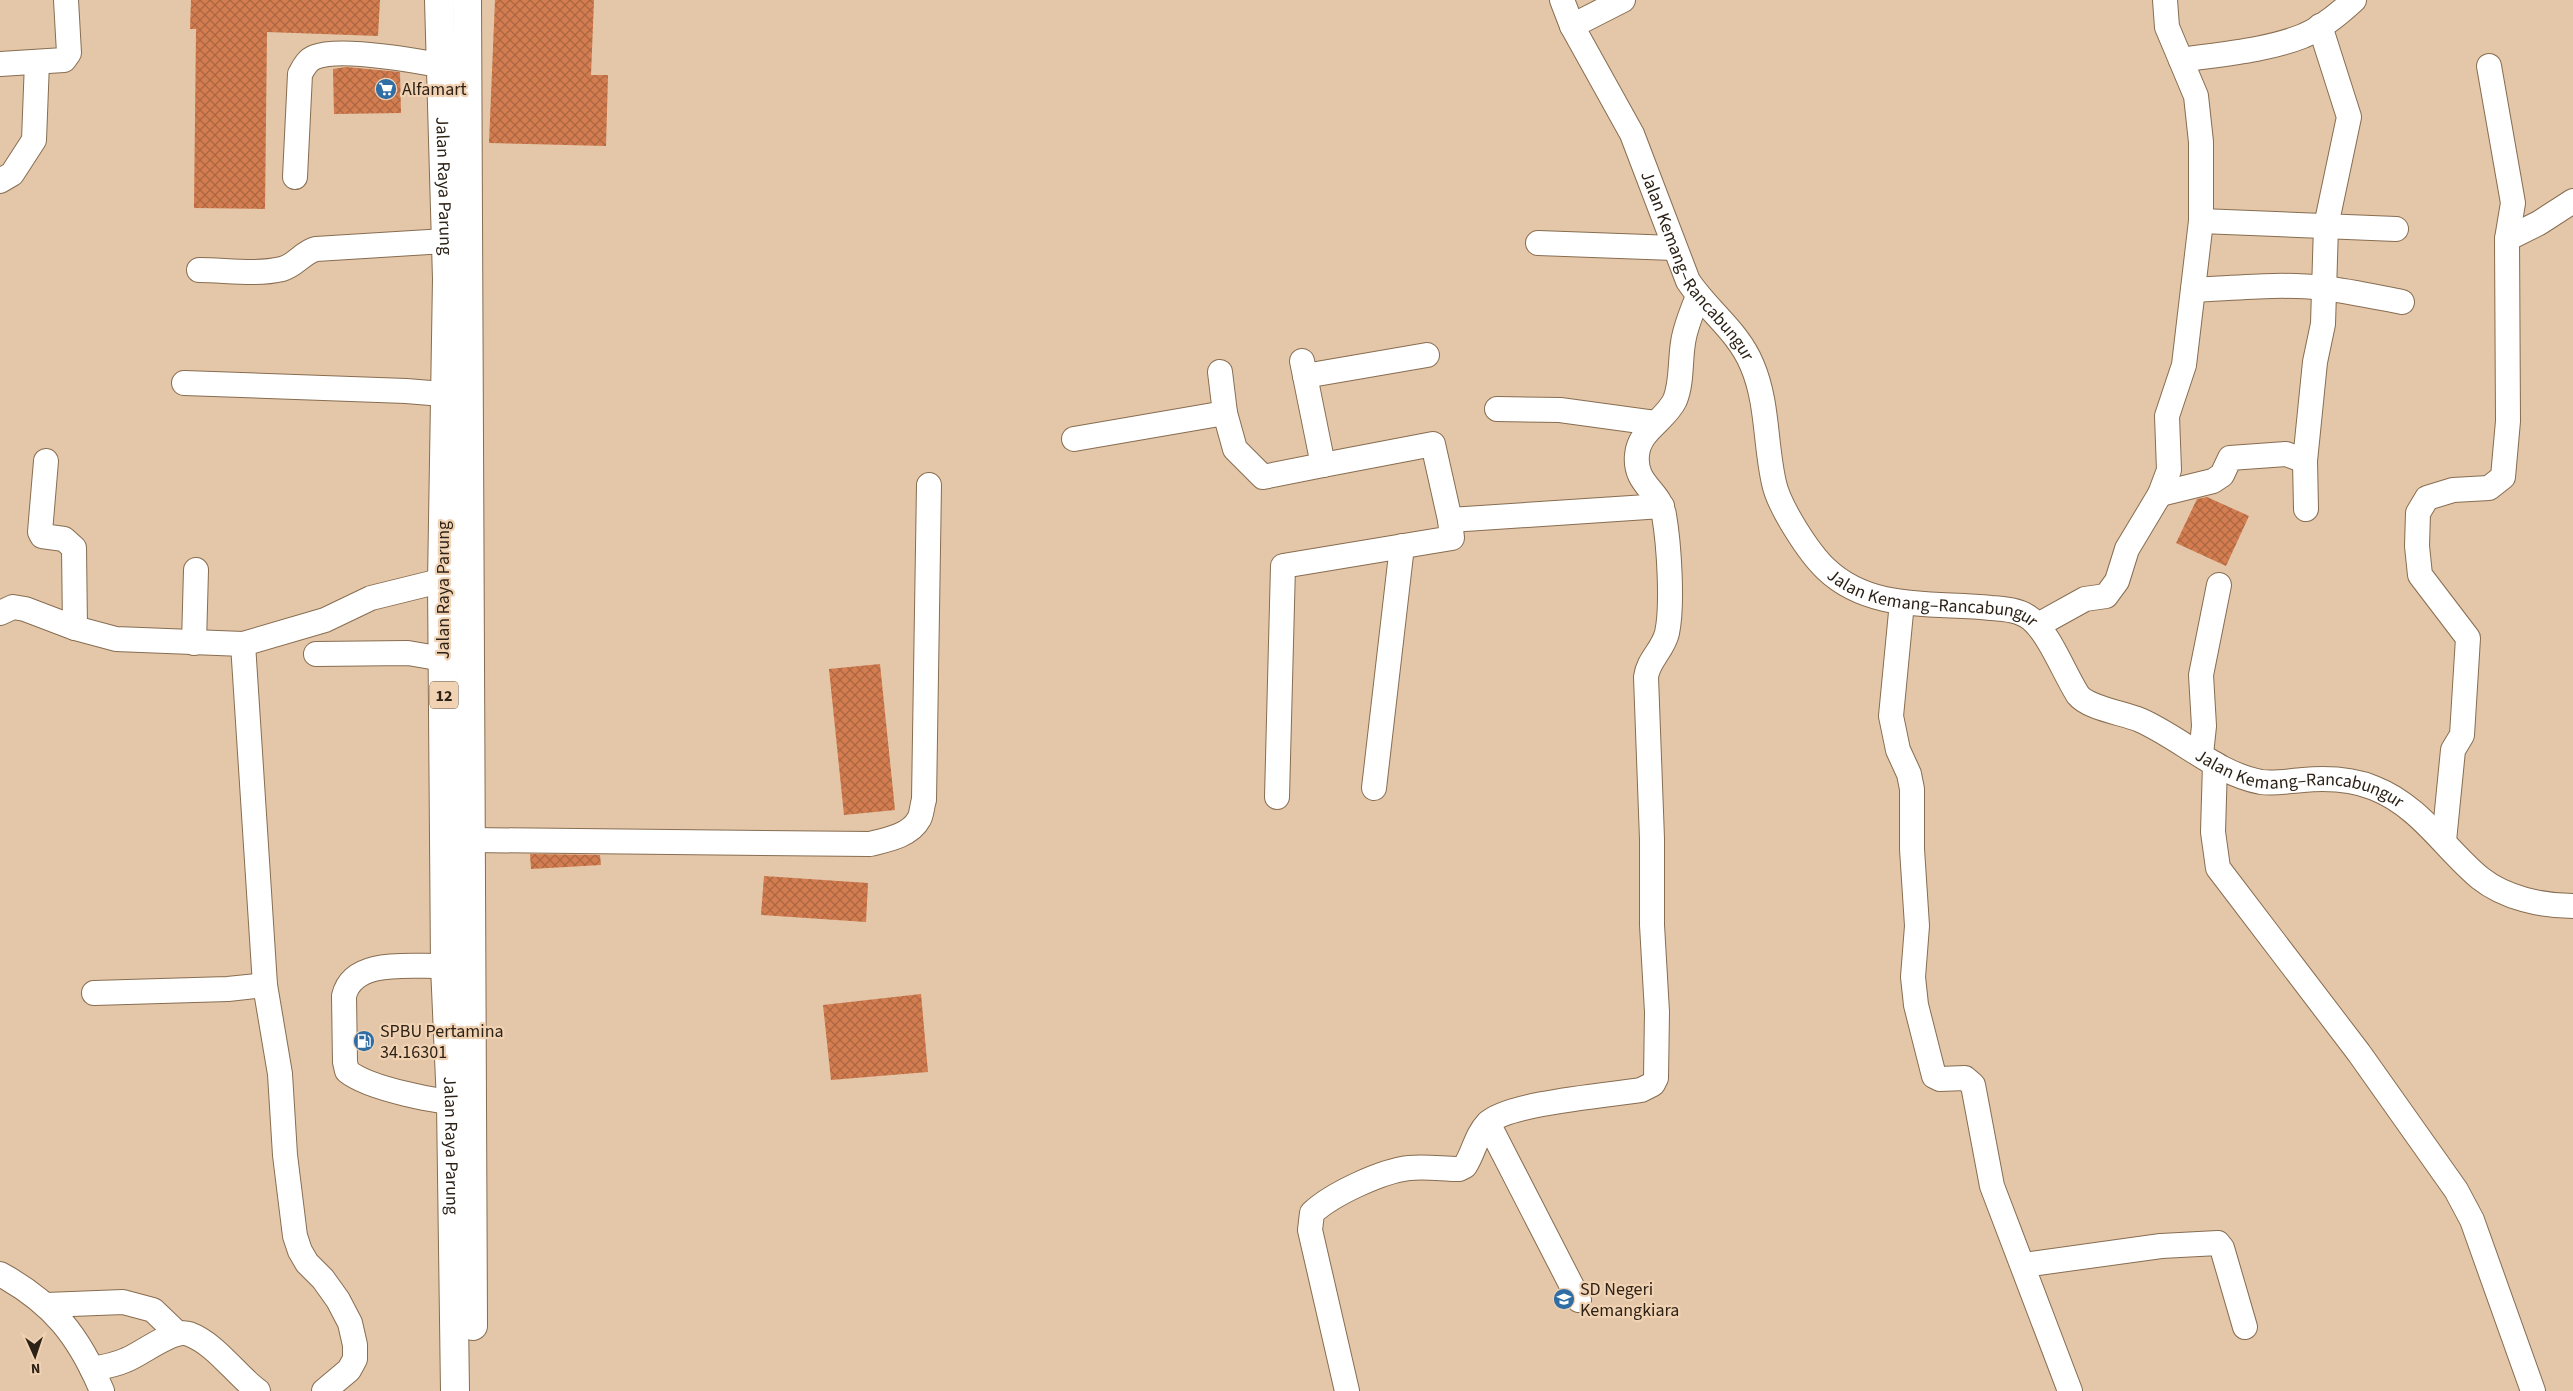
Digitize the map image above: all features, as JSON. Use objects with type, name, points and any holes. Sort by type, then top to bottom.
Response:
[{"type":"highway","name":"Jalan Raya Parung","points":[[439,0],[439,66],[447,279],[442,582],[445,966],[461,1103],[474,1391]]},
{"type":"highway","name":"Jalan Raya Parung","points":[[455,1391],[461,1103],[472,840],[467,0]]},
{"type":"street","points":[[0,64],[64,60],[69,54],[66,0]]},
{"type":"street","name":"Jalan Kemang–Rancabungur","points":[[1562,0],[1572,26],[1632,134],[1688,281],[1698,296],[1734,334],[1752,365],[1762,399],[1776,491],[1784,508],[1815,557],[1836,578],[1855,590],[1902,602],[2014,611],[2027,616],[2038,625],[2082,701],[2140,720],[2235,774],[2260,782],[2336,779],[2374,788],[2411,809],[2469,867],[2491,885],[2529,900],[2573,906]]},
{"type":"street","points":[[1572,26],[1623,0]]},
{"type":"street","points":[[2038,625],[2085,599],[2106,596],[2117,581],[2127,549],[2160,494],[2169,470],[2167,416],[2184,365],[2201,221],[2201,142],[2196,96],[2167,27],[2165,0]]},
{"type":"street","points":[[2181,60],[2260,48],[2303,36],[2320,26],[2354,0]]},
{"type":"street","points":[[2306,508],[2305,461],[2315,362],[2323,324],[2326,226],[2349,117],[2320,26]]},
{"type":"street","points":[[295,177],[300,74],[305,65],[314,57],[327,54],[373,56],[399,58],[439,66]]},
{"type":"street","points":[[0,181],[12,174],[34,140],[37,62]]},
{"type":"street","points":[[2444,841],[2453,750],[2462,735],[2468,638],[2420,575],[2417,546],[2418,512],[2427,498],[2453,490],[2489,488],[2503,477],[2508,421],[2507,239],[2513,203],[2489,66]]},
{"type":"street","points":[[2507,239],[2539,224],[2573,201]]},
{"type":"street","points":[[2201,221],[2396,229]]},
{"type":"street","points":[[199,270],[272,270],[285,268],[308,251],[316,249],[445,241]]},
{"type":"street","points":[[1538,243],[1674,248]]},
{"type":"street","points":[[2194,290],[2274,286],[2323,288],[2402,302]]},
{"type":"street","points":[[1347,1391],[1310,1230],[1312,1213],[1340,1196],[1393,1171],[1418,1167],[1460,1169],[1465,1166],[1476,1140],[1488,1123],[1495,1117],[1542,1105],[1641,1090],[1653,1084],[1656,1078],[1657,1012],[1652,925],[1652,838],[1646,688],[1648,667],[1663,644],[1668,624],[1667,558],[1662,506],[1641,480],[1636,464],[1641,440],[1676,398],[1686,325],[1698,296]]},
{"type":"street","points":[[1322,466],[1304,368],[1427,354]]},
{"type":"street","points":[[1220,372],[1225,413],[1235,449],[1263,478],[1433,444],[1450,520],[1452,538],[1283,566],[1277,797]]},
{"type":"street","points":[[184,383],[406,390],[444,394]]},
{"type":"street","points":[[1497,408],[1560,410],[1655,423]]},
{"type":"street","points":[[1074,438],[1225,413]]},
{"type":"street","points":[[2160,494],[2213,481],[2222,475],[2230,458],[2286,454],[2305,461]]},
{"type":"street","points":[[46,461],[40,532],[42,536],[64,539],[74,548],[75,628]]},
{"type":"street","points":[[472,840],[870,844],[891,839],[908,831],[919,819],[924,800],[929,485]]},
{"type":"street","points":[[1450,520],[1662,506]]},
{"type":"street","points":[[1374,788],[1402,546]]},
{"type":"street","points":[[194,643],[196,570]]},
{"type":"street","points":[[0,613],[13,606],[75,628],[116,639],[243,644],[325,620],[371,598],[442,582],[470,572]]},
{"type":"street","points":[[2219,585],[2201,675],[2213,832],[2218,868],[2359,1054],[2456,1190],[2472,1220],[2533,1391]]},
{"type":"street","points":[[1902,602],[1891,716],[1898,750],[1909,774],[1912,789],[1912,849],[1917,926],[1912,978],[1916,1005],[1934,1076],[1940,1079],[1965,1078],[1973,1085],[1992,1186],[2011,1238],[2024,1265],[2070,1391]]},
{"type":"street","points":[[243,644],[265,985],[280,1074],[284,1155],[295,1236],[300,1251],[307,1263],[323,1279],[338,1300],[350,1323],[355,1345],[355,1359],[350,1370],[324,1391]]},
{"type":"street","points":[[316,654],[408,653],[443,659]]},
{"type":"street","points":[[445,966],[379,968],[363,971],[354,976],[346,986],[344,996],[345,1062],[348,1071],[366,1083],[461,1103]]},
{"type":"street","points":[[94,993],[228,989],[265,985]]},
{"type":"street","points":[[1488,1123],[1579,1300]]},
{"type":"street","points":[[2024,1265],[2161,1246],[2218,1243],[2222,1248],[2245,1327]]},
{"type":"street","points":[[0,1274],[46,1306],[71,1332],[102,1391]]},
{"type":"street","points":[[46,1306],[123,1302],[153,1310],[178,1333]]},
{"type":"street","points":[[92,1369],[128,1360],[178,1333],[188,1333],[215,1352],[242,1379],[258,1391]]},
{"type":"building","points":[[191,0],[380,0],[378,36],[267,32],[265,209],[194,208],[196,29],[190,29]]},
{"type":"building","points":[[495,0],[594,0],[591,75],[608,75],[606,146],[489,143]]},
{"type":"building","points":[[346,67],[400,72],[401,113],[334,114],[333,69]]},
{"type":"building","points":[[2207,497],[2249,516],[2226,566],[2176,543],[2197,499]]},
{"type":"building","points":[[880,664],[895,810],[844,815],[829,669]]},
{"type":"building","points":[[530,854],[600,855],[601,865],[531,869]]},
{"type":"building","points":[[764,876],[868,883],[866,922],[761,915]]},
{"type":"building","points":[[921,994],[928,1072],[831,1080],[823,1005]]},
{"type":"place","name":"Alfamart","points":[[386,89]]},
{"type":"place","name":"SPBU Pertamina 34.16301","points":[[364,1041]]},
{"type":"place","name":"SD Negeri Kemangkiara","points":[[1564,1299]]}]
